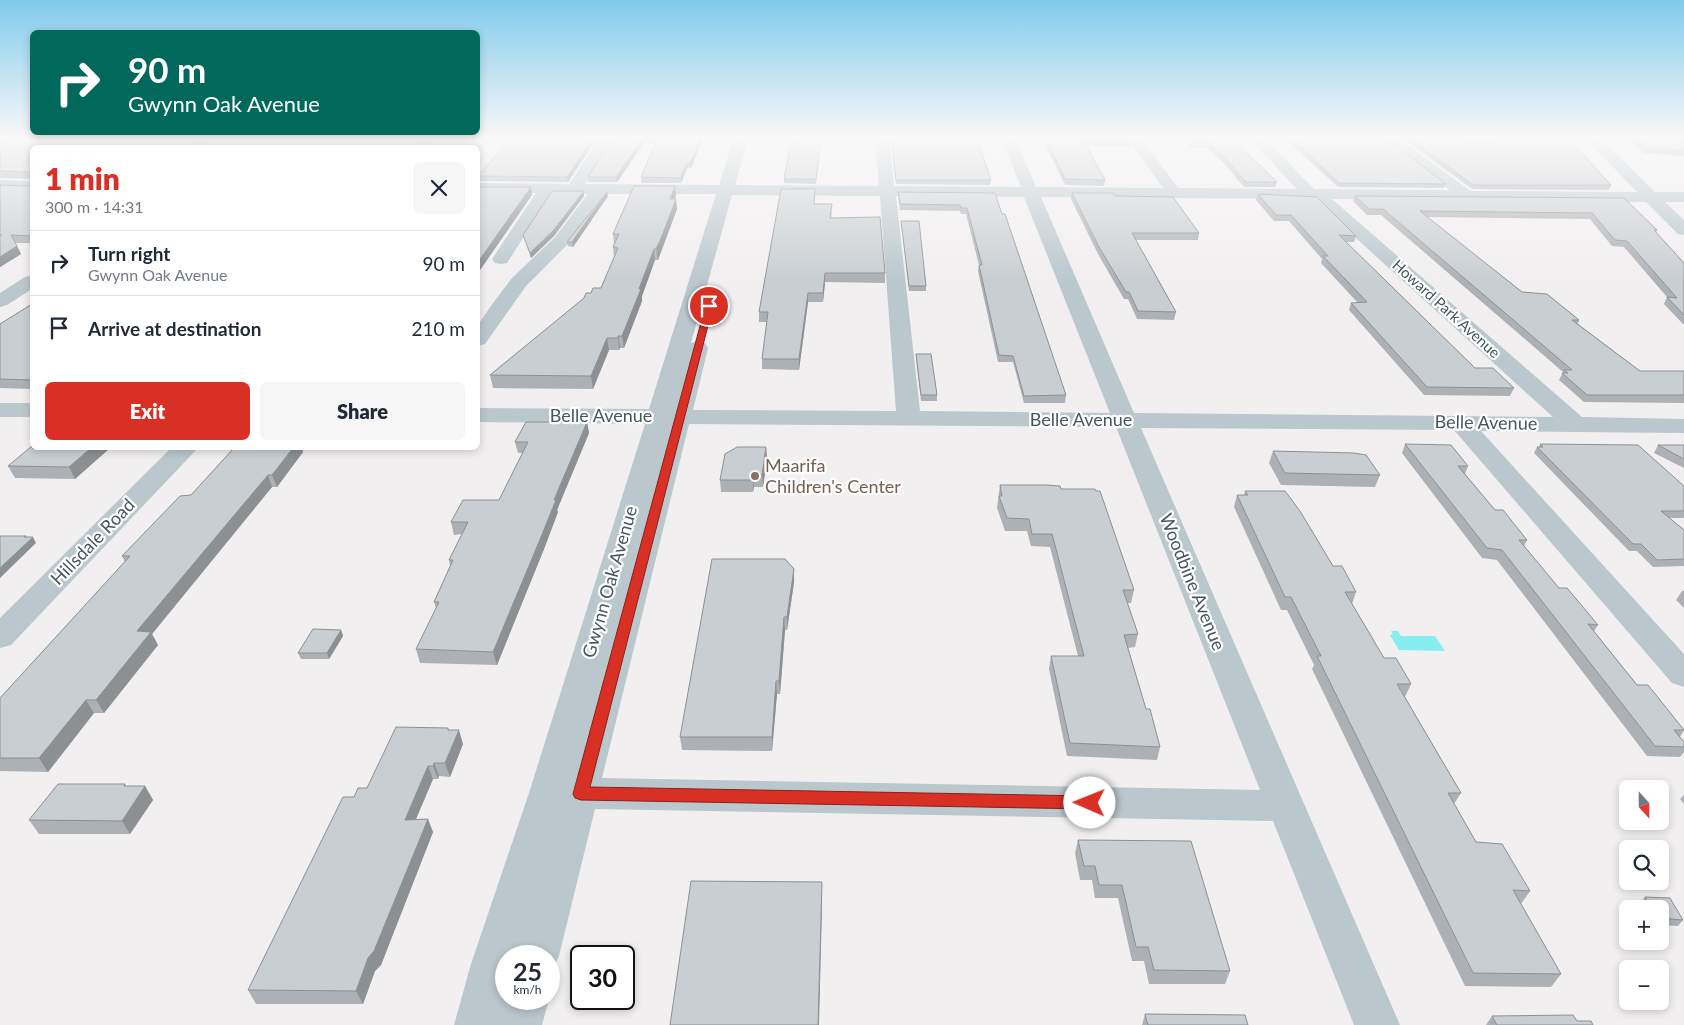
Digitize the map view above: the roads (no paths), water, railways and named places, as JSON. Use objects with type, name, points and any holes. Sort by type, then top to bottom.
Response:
[{"type":"street","name":"Gwynn Oak Avenue","points":[[733,190],[734,186]]},
{"type":"street","name":"Gwynn Oak Avenue","points":[[539,945],[564,793],[735,186]]},
{"type":"street","points":[[887,186],[908,418]]},
{"type":"street","name":"Woodbine Avenue","points":[[1028,186],[1377,1025]]},
{"type":"street","points":[[1169,186],[1173,192]]},
{"type":"street","name":"Howard Park Avenue","points":[[1305,186],[1576,425]]},
{"type":"street","points":[[1454,186],[1465,194]]},
{"type":"street","points":[[1639,186],[1684,230]]},
{"type":"street","points":[[480,188],[1648,195],[1684,197]]},
{"type":"street","points":[[501,259],[513,240],[539,214],[547,189]]},
{"type":"street","points":[[480,337],[519,282],[560,241],[572,214],[600,189]]},
{"type":"street","points":[[513,240],[560,241]]},
{"type":"street","points":[[0,301],[30,281]]},
{"type":"street","points":[[0,410],[30,409]]},
{"type":"street","name":"Belle Avenue","points":[[480,415],[1461,422],[1684,426]]},
{"type":"street","points":[[1461,422],[1684,674]]},
{"type":"street","name":"Hillsdale Road","points":[[0,637],[183,450]]},
{"type":"street","points":[[564,793],[1285,806]]},
{"type":"street","name":"Gwynn Oak Avenue","points":[[477,1025],[493,964],[564,793]]},
{"type":"street","points":[[519,1025],[523,1010]]},
{"type":"water","points":[[1391,631],[1398,631],[1401,636],[1435,636],[1445,651],[1399,650],[1390,635],[1393,634]]},
{"type":"place","name":"Maarifa Children's Center","points":[[755,476]]}]
